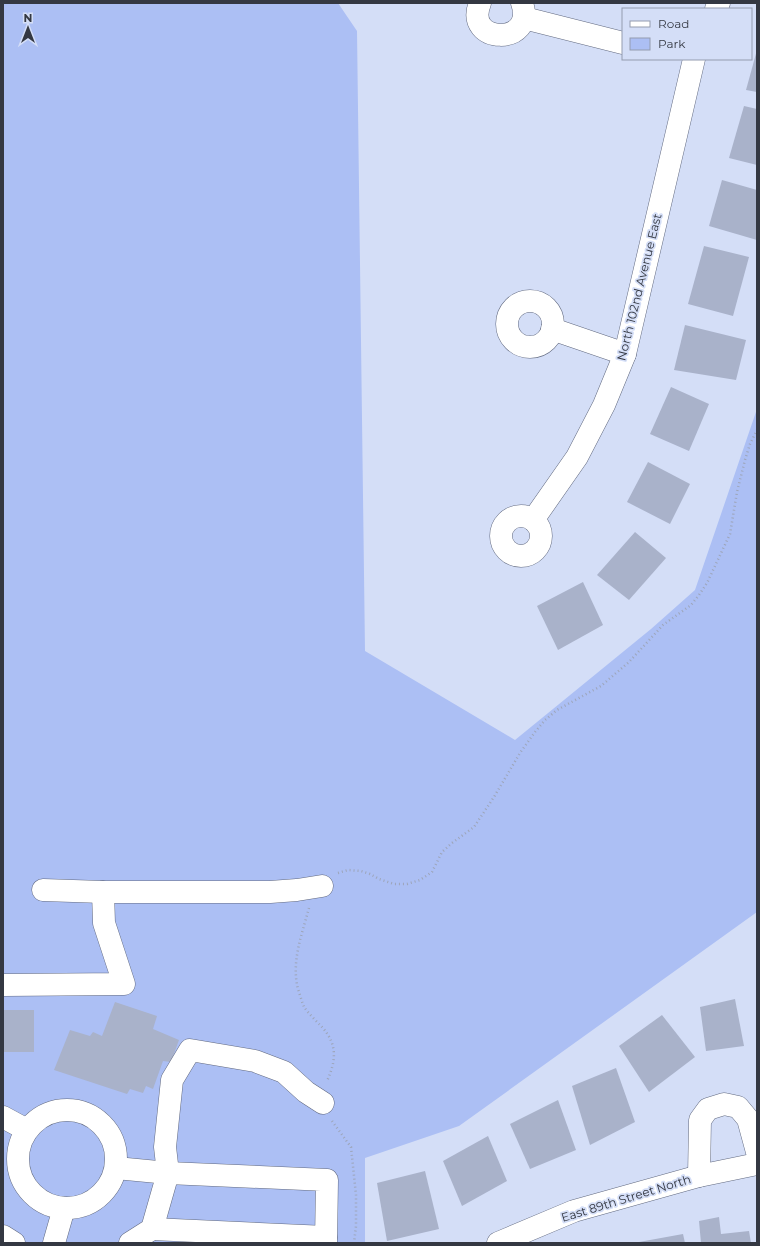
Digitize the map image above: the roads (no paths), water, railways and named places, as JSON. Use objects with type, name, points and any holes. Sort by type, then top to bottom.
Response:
[{"type":"street","points":[[480,3],[478,11],[479,20],[483,28],[492,34],[500,36],[514,32],[520,26],[523,10],[622,43]]},
{"type":"street","name":"North 102nd Avenue East","points":[[534,520],[577,457],[604,405],[625,354],[692,60]]},
{"type":"street","points":[[552,329],[625,354]]},
{"type":"street","points":[[43,890],[103,892],[270,892],[322,886]]},
{"type":"street","points":[[3,985],[124,984],[104,924],[103,892]]},
{"type":"street","points":[[152,1229],[168,1173],[165,1147],[172,1080],[190,1050],[255,1061],[284,1072],[306,1092],[323,1103]]},
{"type":"street","points":[[699,1176],[700,1120],[708,1109],[724,1104],[738,1107],[748,1120],[757,1152]]},
{"type":"street","points":[[68,1110],[84,1112],[98,1120],[108,1132],[115,1146],[116,1168],[105,1190],[93,1200],[79,1207],[64,1208],[47,1204],[32,1194],[22,1180],[18,1163],[19,1146],[27,1130],[38,1119],[52,1112],[68,1110]]},
{"type":"street","points":[[3,1117],[27,1130]]},
{"type":"street","name":"East 89th Street North","points":[[498,1243],[574,1211],[699,1176],[757,1164]]},
{"type":"street","points":[[116,1168],[168,1173],[327,1180],[326,1240],[152,1229],[130,1243]]},
{"type":"street","points":[[54,1243],[64,1208]]},
{"type":"street","points":[[3,1236],[14,1243]]}]
